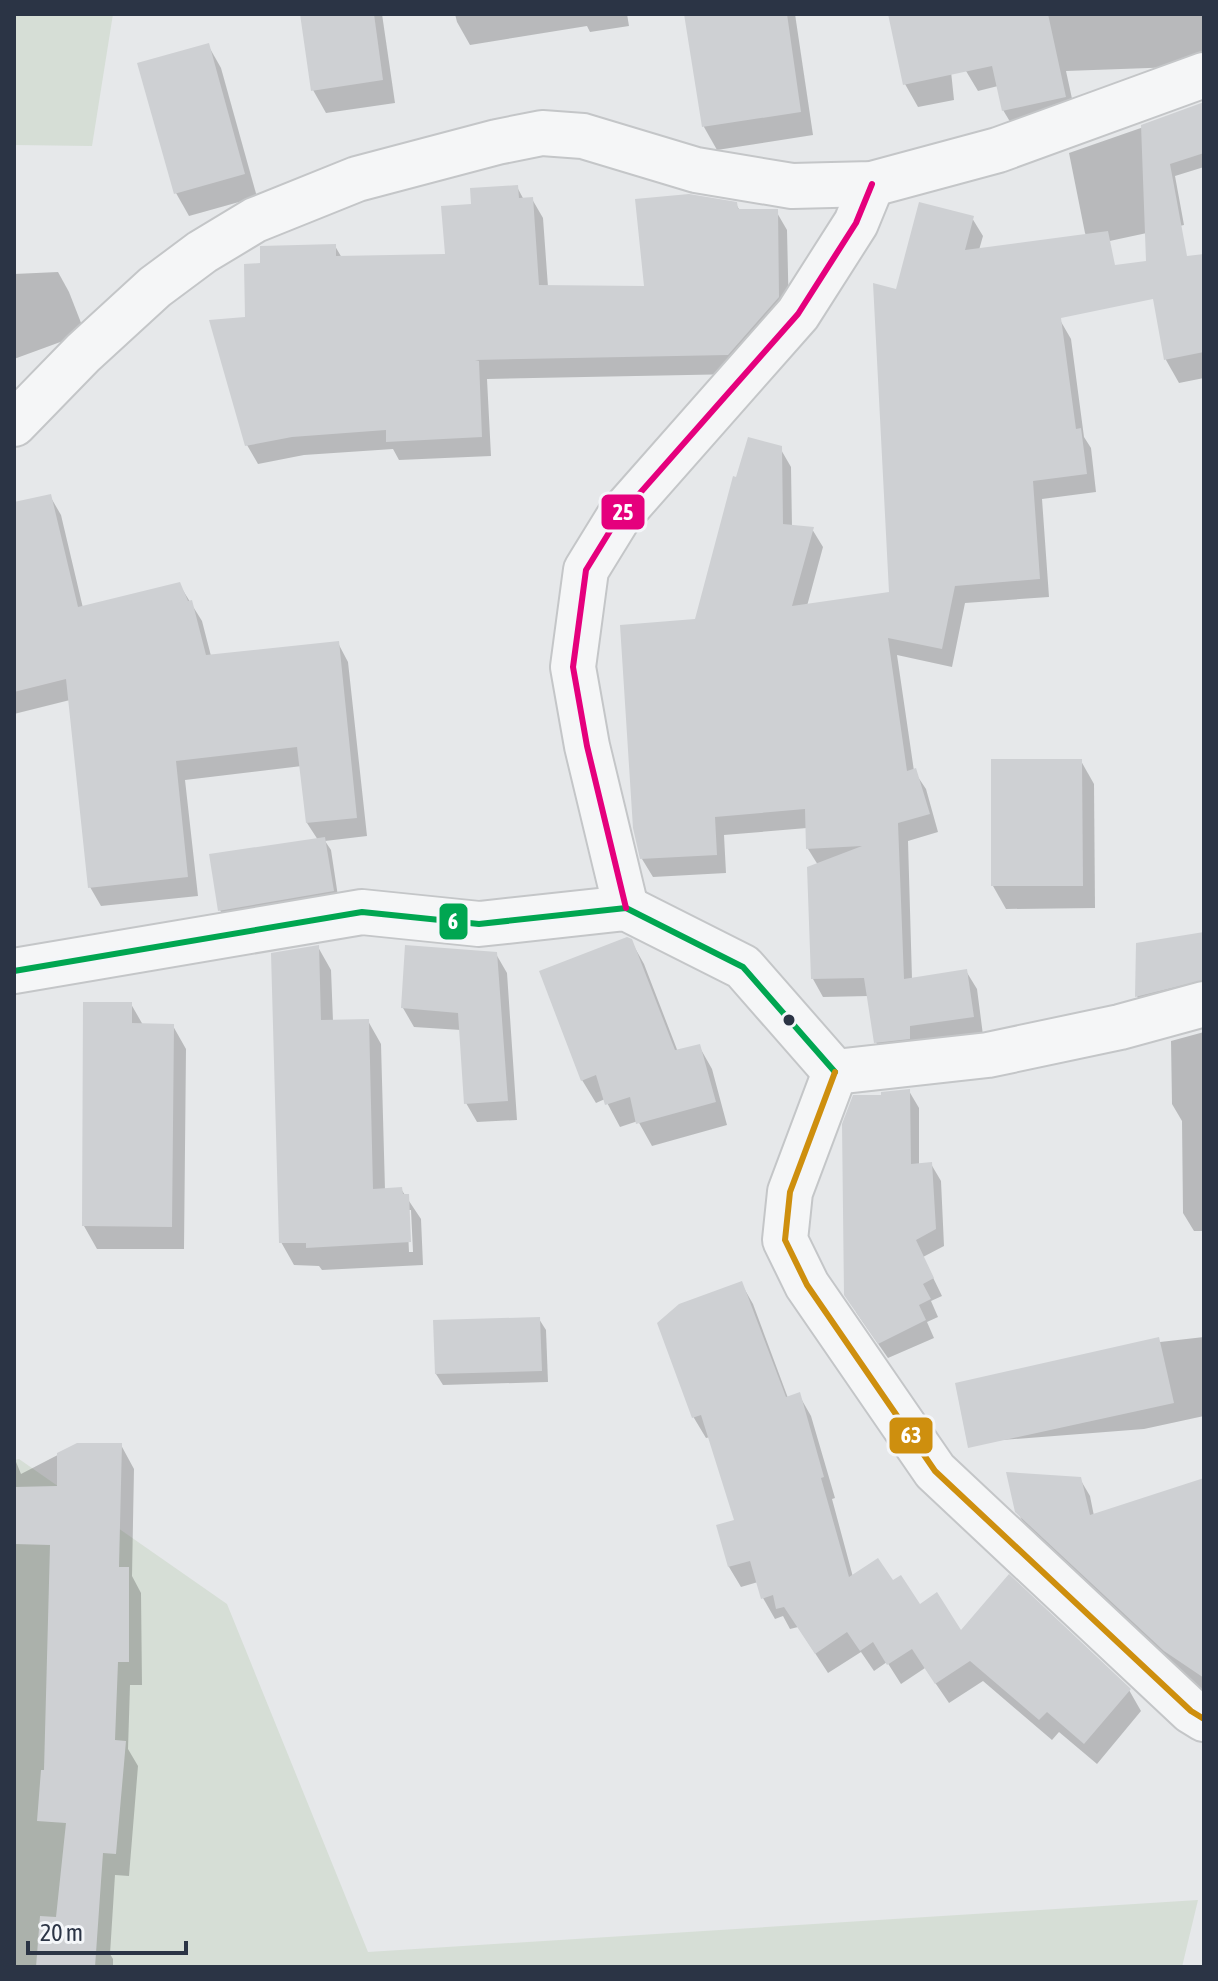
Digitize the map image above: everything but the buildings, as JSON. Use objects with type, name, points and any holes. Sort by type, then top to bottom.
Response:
[{"type":"street","points":[[14,424],[155,287],[202,252],[255,220],[357,179],[542,133],[583,136],[696,170],[792,186],[872,184],[998,150],[1204,75]]},
{"type":"street","points":[[626,908],[587,746],[573,667],[586,570],[618,518],[798,314],[856,223],[872,184]]},
{"type":"street","points":[[14,971],[362,912],[479,924],[626,908],[743,967],[835,1072]]},
{"type":"street","points":[[835,1072],[988,1055],[1120,1027],[1204,1004]]},
{"type":"street","points":[[835,1072],[790,1192],[785,1240],[807,1285],[935,1471],[1179,1700],[1204,1719]]},
{"type":"shaded area","points":[[14,14],[113,14],[92,146],[14,145]]},
{"type":"shaded area","points":[[19,1459],[227,1604],[368,1952],[1198,1900],[1182,1967],[14,1967],[14,1460]]},
{"type":"transit line","name":"25","points":[[626,908],[587,746],[573,667],[586,570],[618,518],[798,314],[856,223],[872,184]]},
{"type":"transit line","name":"6","points":[[14,971],[362,912],[479,924],[626,908],[743,967],[835,1072]]},
{"type":"transit line","name":"63","points":[[835,1072],[790,1192],[785,1240],[807,1285],[935,1471],[1191,1711],[1204,1719]]}]
